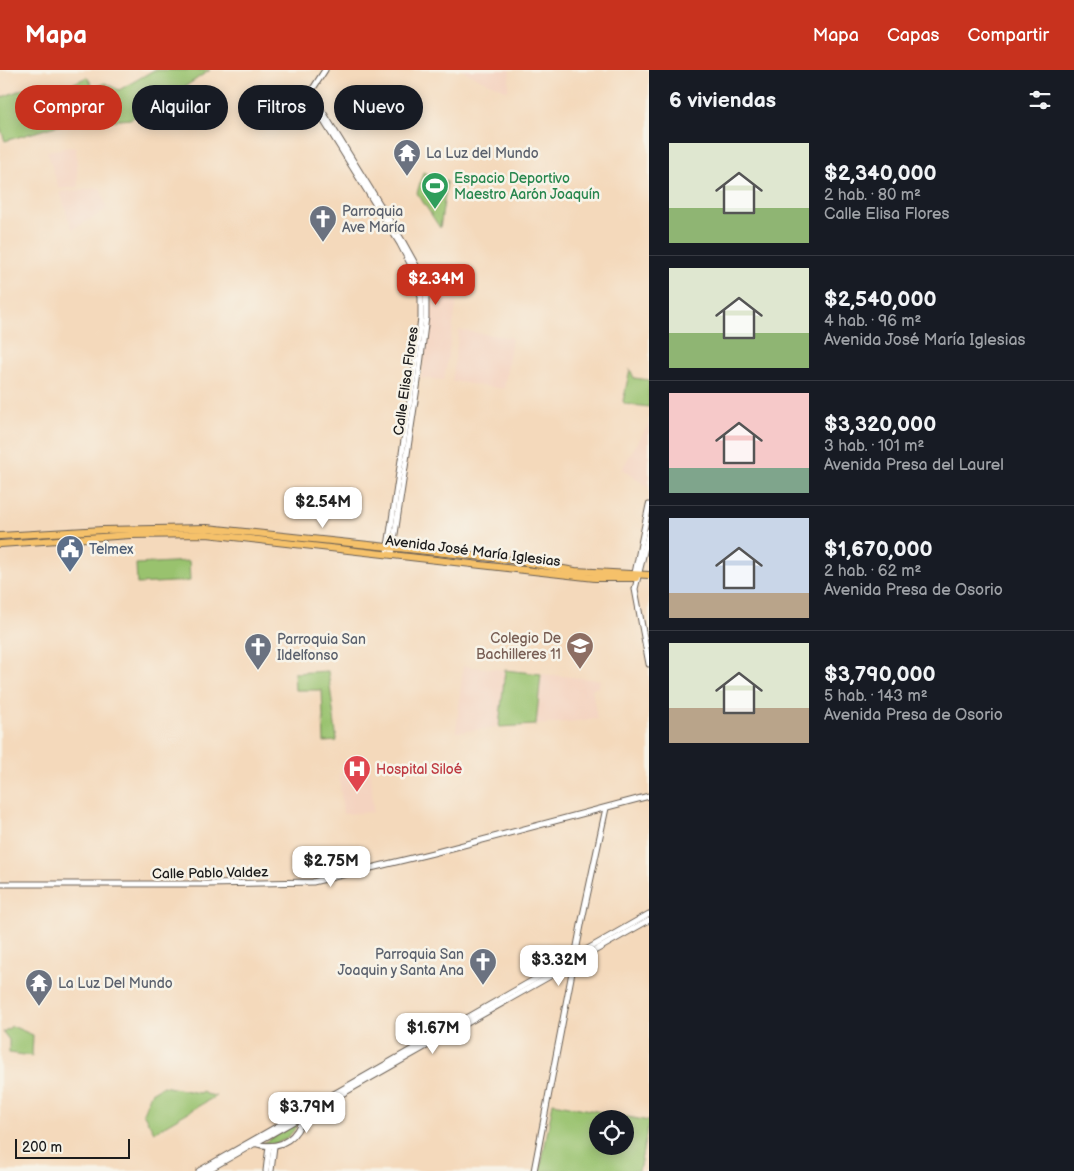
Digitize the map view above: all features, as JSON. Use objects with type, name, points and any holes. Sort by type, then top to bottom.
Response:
[{"type":"main road","name":"Avenida José María Iglesias","points":[[0,536],[191,528],[390,551],[594,578],[639,576]]},
{"type":"main road","name":"Avenida José María Iglesias","points":[[0,544],[130,535],[208,534],[390,551]]},
{"type":"street","name":"Calle Elisa Flores","points":[[325,70],[308,92],[404,242],[418,269],[426,295],[426,317],[419,372],[390,551]]},
{"type":"street","points":[[639,576],[649,505]]},
{"type":"street","points":[[649,530],[635,588],[649,664]]},
{"type":"street","name":"Calle Pablo Valdez","points":[[0,884],[313,882],[649,796]]},
{"type":"street","points":[[534,1171],[575,955],[606,808]]},
{"type":"street","points":[[206,1171],[575,955],[649,914]]},
{"type":"street","points":[[299,1116],[649,920]]},
{"type":"street","points":[[199,1171],[252,1143],[272,1146],[288,1141],[301,1123],[299,1116]]},
{"type":"street","points":[[266,1171],[272,1146]]},
{"type":"street","points":[[271,1171],[272,1146]]},
{"type":"shaded area","points":[[461,70],[510,70],[508,91],[482,80]]},
{"type":"shaded area","points":[[76,146],[78,187],[59,189],[47,151]]},
{"type":"shaded area","points":[[100,188],[107,209],[72,230],[60,192]]},
{"type":"shaded area","points":[[438,297],[457,300],[444,380],[421,378],[429,328],[430,301]]},
{"type":"shaded area","points":[[459,330],[512,338],[504,389],[452,381]]},
{"type":"shaded area","points":[[649,423],[649,488],[622,469]]},
{"type":"shaded area","points":[[463,666],[505,670],[499,727],[456,732]]},
{"type":"shaded area","points":[[541,674],[600,680],[598,687],[592,689],[597,719],[536,725]]},
{"type":"shaded area","name":"Hospital Siloé","points":[[371,771],[373,812],[343,814],[339,773]]},
{"type":"green space","points":[[154,70],[210,70],[188,85],[132,85],[132,118],[130,119],[122,120],[122,88]]},
{"type":"green space","points":[[87,77],[92,85],[70,85]]},
{"type":"green space","points":[[15,92],[15,130],[42,130],[5,141],[0,127],[0,98]]},
{"type":"green space","name":"Espacio Deportivo Maestro Aarón Joaquín","points":[[423,172],[447,182],[440,228],[417,193]]},
{"type":"green space","points":[[630,369],[634,378],[649,380],[649,407],[625,404],[623,401]]},
{"type":"green space","points":[[189,561],[190,581],[137,584],[136,564]]},
{"type":"green space","points":[[505,670],[541,674],[536,725],[499,727]]},
{"type":"green space","points":[[328,671],[337,741],[324,742],[322,690],[295,690],[294,673]]},
{"type":"green space","points":[[12,1026],[33,1035],[32,1056],[9,1053],[9,1040],[3,1032]]},
{"type":"green space","points":[[163,1086],[199,1093],[203,1091],[205,1094],[216,1096],[154,1132],[143,1113],[151,1093]]},
{"type":"green space","points":[[553,1103],[590,1110],[589,1155],[634,1155],[634,1118],[649,1121],[639,1171],[540,1171]]},
{"type":"green space","points":[[299,1122],[293,1132],[280,1142],[263,1143]]},
{"type":"place","name":"La Luz del Mundo","points":[[407,177]]},
{"type":"place","name":"Espacio Deportivo Maestro Aarón Joaquín","points":[[435,210]]},
{"type":"place","name":"Parroquia Ave María","points":[[323,243]]},
{"type":"place","name":"Telmex","points":[[70,573]]},
{"type":"place","name":"Colegio De Bachilleres 11","points":[[580,670]]},
{"type":"place","name":"Parroquia San Ildelfonso","points":[[258,671]]},
{"type":"place","name":"Hospital Siloé","points":[[357,793]]},
{"type":"place","name":"Parroquia San Joaquin y Santa Ana","points":[[483,986]]},
{"type":"place","name":"La Luz Del Mundo","points":[[39,1007]]}]
